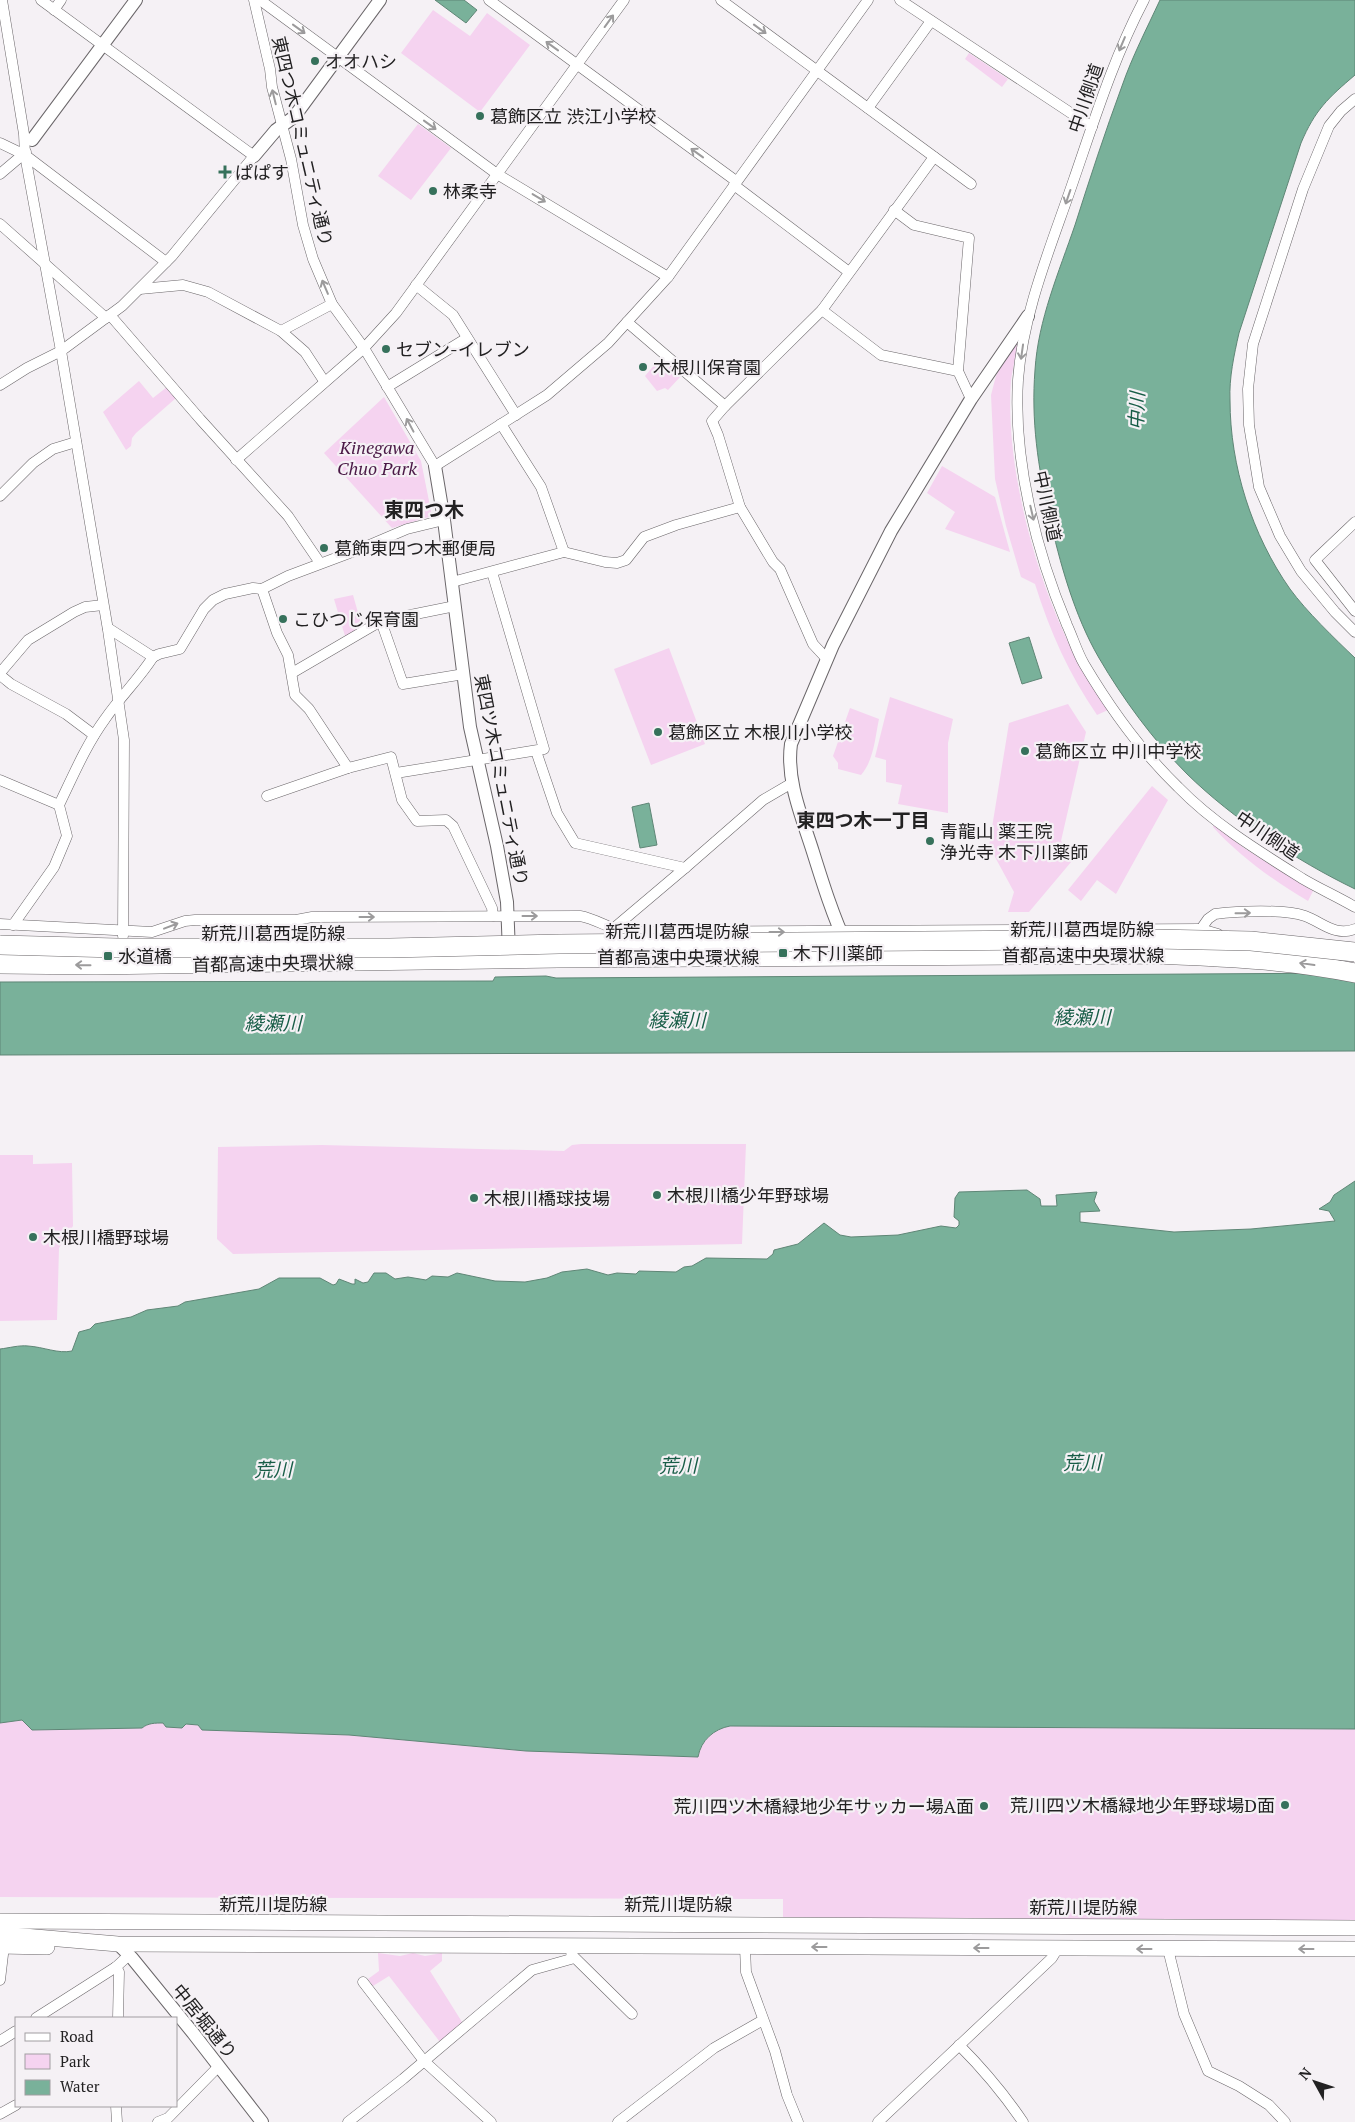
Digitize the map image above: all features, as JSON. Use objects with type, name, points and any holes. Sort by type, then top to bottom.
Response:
[{"type":"highway","name":"首都高速中央環状線","points":[[3,945],[121,944],[390,948],[579,943],[1155,939],[1251,940],[1355,952]]},
{"type":"highway","name":"首都高速中央環状線","points":[[3,945],[96,966],[568,958],[1156,954],[1252,957],[1311,964],[1355,973]]},
{"type":"main road","name":"新荒川葛西堤防線","points":[[121,944],[509,952],[1238,947],[1355,952]]},
{"type":"main road","name":"新荒川堤防線","points":[[0,1920],[1355,1928]]},
{"type":"main road","points":[[1,1942],[93,1942],[123,1950],[572,1951],[745,1947],[1355,1949]]},
{"type":"street","points":[[2,0],[24,134],[25,155],[62,351],[108,628],[124,740],[121,944],[185,921],[195,920],[287,920],[312,917],[580,916],[627,932],[1201,929],[1229,939],[1238,947]]},
{"type":"street","points":[[41,0],[254,156]]},
{"type":"street","points":[[54,10],[61,0]]},
{"type":"street","points":[[0,174],[25,155],[32,140],[136,0]]},
{"type":"street","name":"東四つ木コミュニティ通り","points":[[254,0],[312,259],[332,304],[364,348],[435,466]]},
{"type":"street","points":[[260,0],[497,174],[668,277]]},
{"type":"street","points":[[2,380],[62,351],[108,317],[166,262],[276,130],[294,118],[380,0]]},
{"type":"street","points":[[489,0],[735,183],[849,272]]},
{"type":"street","points":[[236,460],[324,381],[364,348],[396,313],[624,0]]},
{"type":"street","points":[[721,0],[971,184]]},
{"type":"street","points":[[435,466],[553,390],[608,343],[668,277],[868,0]]},
{"type":"street","points":[[900,0],[1092,127]]},
{"type":"street","name":"中川側道","points":[[1144,0],[1114,63],[1028,316],[1018,379],[1018,408],[1021,455],[1031,509],[1043,559],[1060,609],[1083,662],[1137,742],[1179,789],[1237,836],[1305,880],[1355,907]]},
{"type":"street","points":[[868,108],[931,21]]},
{"type":"street","points":[[1355,99],[1341,111],[1329,126],[1303,189],[1253,344],[1248,389],[1249,425],[1259,487],[1280,536],[1301,571],[1335,612],[1355,632]]},
{"type":"street","points":[[0,143],[25,155],[166,262]]},
{"type":"street","points":[[826,658],[813,644],[780,569],[773,562],[740,507],[712,421],[822,310],[934,157]]},
{"type":"street","points":[[894,210],[914,225],[969,238],[958,371],[971,399]]},
{"type":"street","points":[[0,224],[108,317],[288,516],[320,563]]},
{"type":"street","points":[[140,288],[183,285],[208,292],[281,331],[305,352],[324,381]]},
{"type":"street","points":[[416,285],[453,315],[516,415]]},
{"type":"street","points":[[281,331],[332,304]]},
{"type":"street","points":[[822,310],[881,356],[958,371]]},
{"type":"street","points":[[848,949],[840,932],[792,783],[789,756],[791,744],[826,658],[891,531],[971,399],[1028,316]]},
{"type":"street","points":[[627,322],[725,406]]},
{"type":"street","points":[[388,387],[467,338]]},
{"type":"street","points":[[501,424],[541,487],[564,552]]},
{"type":"street","points":[[0,496],[33,463],[53,449],[76,442]]},
{"type":"street","name":"東四ツ木コミュニティ通り","points":[[435,466],[444,520],[470,727],[497,846],[509,917],[509,952]]},
{"type":"street","points":[[452,582],[564,552],[617,563],[626,560],[644,537],[676,525],[740,507]]},
{"type":"street","points":[[3,945],[54,867],[64,844],[66,836],[59,805],[94,735],[140,677],[153,657],[180,649],[204,609],[213,600],[225,594],[253,588],[262,589],[288,576],[407,529],[444,520]]},
{"type":"street","points":[[1355,522],[1315,560],[1355,611]]},
{"type":"street","points":[[396,773],[544,749],[492,572]]},
{"type":"street","points":[[262,589],[277,633],[288,655],[295,695],[309,709],[348,768]]},
{"type":"street","points":[[94,735],[66,714],[11,684],[0,674],[28,640],[74,612],[85,607],[103,605]]},
{"type":"street","points":[[292,673],[381,621],[455,606]]},
{"type":"street","points":[[381,621],[403,684],[464,674]]},
{"type":"street","points":[[108,628],[153,657]]},
{"type":"street","points":[[536,751],[558,813],[575,843],[685,868]]},
{"type":"street","points":[[268,796],[348,768],[391,757],[402,800],[417,821],[446,820],[453,826],[492,908],[493,916]]},
{"type":"street","points":[[0,780],[59,805]]},
{"type":"street","points":[[609,926],[685,868],[763,800],[792,783]]},
{"type":"street","points":[[1201,929],[1208,919],[1216,914],[1289,912],[1307,917],[1333,930],[1350,931],[1355,929]]},
{"type":"street","points":[[0,924],[3,945]]},
{"type":"street","points":[[608,950],[609,926]]},
{"type":"street","points":[[0,1980],[1,1942]]},
{"type":"street","points":[[745,1947],[746,1972],[775,2051],[786,2095],[798,2122]]},
{"type":"street","points":[[878,2122],[1052,1958],[1058,1948]]},
{"type":"street","points":[[1168,1949],[1184,2014],[1208,2071],[1239,2086],[1269,2105],[1285,2122]]},
{"type":"street","points":[[38,2017],[116,1967],[123,1950]]},
{"type":"street","name":"中居堀通り","points":[[123,1950],[219,2066],[262,2122]]},
{"type":"street","points":[[572,1951],[632,2014]]},
{"type":"street","points":[[348,2122],[532,1970],[571,1959],[572,1951]]},
{"type":"street","points":[[116,1967],[119,1972],[118,2017]]},
{"type":"street","points":[[364,1982],[424,2061],[491,2122]]},
{"type":"street","points":[[618,2122],[714,2048],[763,2020]]},
{"type":"street","points":[[0,2041],[15,2032]]},
{"type":"street","points":[[959,2045],[991,2079],[1023,2122]]},
{"type":"street","points":[[158,2122],[168,2118],[219,2066]]},
{"type":"street","points":[[0,2114],[15,2106]]},
{"type":"street","points":[[116,2107],[117,2122]]},
{"type":"green space","points":[[433,10],[470,36],[487,13],[530,45],[480,112],[401,53]]},
{"type":"green space","points":[[969,53],[1008,79],[1002,87],[965,59]]},
{"type":"green space","points":[[418,124],[451,148],[411,200],[378,176]]},
{"type":"green space","points":[[1019,339],[1011,380],[1010,410],[1016,475],[1031,541],[1051,603],[1068,641],[1108,710],[1097,715],[1061,652],[1035,584],[1021,577],[995,479],[991,395],[996,376],[1006,353]]},
{"type":"green space","points":[[656,363],[666,371],[670,366],[681,376],[668,390],[665,388],[657,391],[645,376]]},
{"type":"green space","points":[[139,381],[153,398],[167,387],[176,398],[136,433],[132,438],[131,446],[126,450],[103,412]]},
{"type":"green space","name":"Kinegawa Chuo Park","points":[[384,397],[421,461],[432,516],[392,528],[324,453]]},
{"type":"green space","points":[[942,466],[995,497],[1010,552],[945,529],[955,512],[927,493]]},
{"type":"green space","points":[[353,595],[362,627],[345,636],[334,599]]},
{"type":"green space","points":[[669,648],[705,744],[651,765],[614,669]]},
{"type":"green space","points":[[890,697],[953,719],[948,743],[948,813],[898,804],[902,785],[886,782],[886,760],[875,757]]},
{"type":"green space","points":[[1068,704],[1086,732],[1061,841],[1077,855],[1029,912],[1008,912],[1014,892],[989,846],[1009,723]]},
{"type":"green space","points":[[850,708],[879,719],[869,763],[861,775],[838,769],[838,763],[833,756]]},
{"type":"green space","points":[[1152,786],[1168,800],[1116,894],[1097,880],[1081,901],[1068,890]]},
{"type":"green space","points":[[1214,824],[1244,848],[1313,891],[1308,901],[1282,885],[1246,858],[1223,838],[1213,827]]},
{"type":"green space","points":[[746,1144],[742,1244],[233,1254],[217,1239],[218,1147],[322,1145],[564,1151],[572,1145]]},
{"type":"green space","name":"木根川橋野球場","points":[[0,1155],[33,1155],[33,1164],[72,1163],[73,1226],[59,1248],[57,1320],[0,1321]]},
{"type":"green space","points":[[22,1720],[32,1730],[142,1728],[146,1725],[162,1723],[183,1726],[194,1725],[199,1726],[203,1730],[349,1735],[698,1757],[705,1741],[713,1733],[730,1726],[1355,1729],[1355,1921],[783,1918],[783,1899],[0,1897],[0,1723]]},
{"type":"green space","points":[[378,1953],[400,1956],[413,1953],[425,1956],[442,1953],[442,1961],[430,1971],[462,2022],[440,2042],[389,1976],[373,1986],[368,1979],[379,1971]]},
{"type":"water","points":[[435,0],[464,0],[477,10],[466,23]]},
{"type":"water","name":"中川","points":[[1160,0],[1355,0],[1355,75],[1323,105],[1301,143],[1239,333],[1232,366],[1230,392],[1234,450],[1239,475],[1254,523],[1290,589],[1321,625],[1355,658],[1355,889],[1288,852],[1224,807],[1174,761],[1139,719],[1099,658],[1082,624],[1058,552],[1049,515],[1039,461],[1034,407],[1035,370],[1040,333],[1050,296],[1130,64]]},
{"type":"water","points":[[1029,637],[1042,678],[1022,684],[1009,643]]},
{"type":"water","points":[[649,803],[657,845],[640,848],[632,807]]},
{"type":"water","name":"綾瀬川","points":[[1355,973],[1355,1051],[0,1055],[0,982],[493,981],[495,977],[546,976],[556,978]]},
{"type":"water","name":"荒川","points":[[1355,1181],[1355,1729],[730,1726],[724,1727],[709,1736],[702,1745],[698,1757],[526,1751],[349,1735],[202,1730],[198,1725],[186,1724],[182,1728],[166,1727],[163,1723],[160,1723],[149,1724],[142,1728],[32,1730],[22,1720],[0,1723],[0,1349],[25,1346],[61,1352],[72,1351],[79,1332],[90,1329],[95,1324],[131,1317],[147,1310],[178,1306],[185,1302],[259,1289],[279,1278],[320,1278],[333,1285],[339,1279],[352,1284],[355,1284],[355,1279],[363,1283],[368,1282],[374,1273],[386,1273],[395,1279],[408,1277],[426,1280],[432,1276],[448,1277],[457,1273],[495,1281],[525,1282],[547,1278],[562,1272],[587,1269],[608,1275],[617,1273],[636,1274],[639,1271],[676,1272],[706,1258],[767,1259],[773,1254],[774,1250],[798,1244],[824,1223],[840,1235],[851,1237],[898,1235],[941,1226],[956,1228],[959,1225],[959,1221],[954,1217],[955,1198],[959,1192],[1027,1190],[1040,1199],[1041,1206],[1057,1206],[1056,1195],[1097,1192],[1094,1201],[1100,1211],[1080,1212],[1080,1222],[1174,1232],[1251,1229],[1335,1221],[1329,1211],[1319,1209],[1330,1202],[1334,1195]]},
{"type":"place","name":"オオハシ","points":[[315,61]]},
{"type":"place","name":"葛飾区立 渋江小学校","points":[[480,116]]},
{"type":"place","name":"ぱぱす","points":[[225,172]]},
{"type":"place","name":"林柔寺","points":[[433,191]]},
{"type":"place","name":"セブン-イレブン","points":[[386,349]]},
{"type":"place","name":"木根川保育園","points":[[643,367]]},
{"type":"place","name":"葛飾東四つ木郵便局","points":[[324,548]]},
{"type":"place","name":"こひつじ保育園","points":[[283,619]]},
{"type":"place","name":"葛飾区立 木根川小学校","points":[[658,732]]},
{"type":"place","name":"葛飾区立 中川中学校","points":[[1025,751]]},
{"type":"place","name":"青龍山 薬王院 浄光寺 木下川薬師","points":[[930,841]]},
{"type":"place","name":"木下川薬師","points":[[783,953]]},
{"type":"place","name":"水道橋","points":[[108,956]]},
{"type":"place","name":"木根川橋少年野球場","points":[[657,1195]]},
{"type":"place","name":"木根川橋球技場","points":[[474,1198]]},
{"type":"place","name":"木根川橋野球場","points":[[33,1237]]},
{"type":"place","name":"荒川四ツ木橋緑地少年野球場D面","points":[[1285,1805]]},
{"type":"place","name":"荒川四ツ木橋緑地少年サッカー場A面","points":[[984,1806]]},
{"type":"district","name":"東四つ木","points":[[424,509]]},
{"type":"district","name":"東四つ木一丁目","points":[[863,819]]}]
